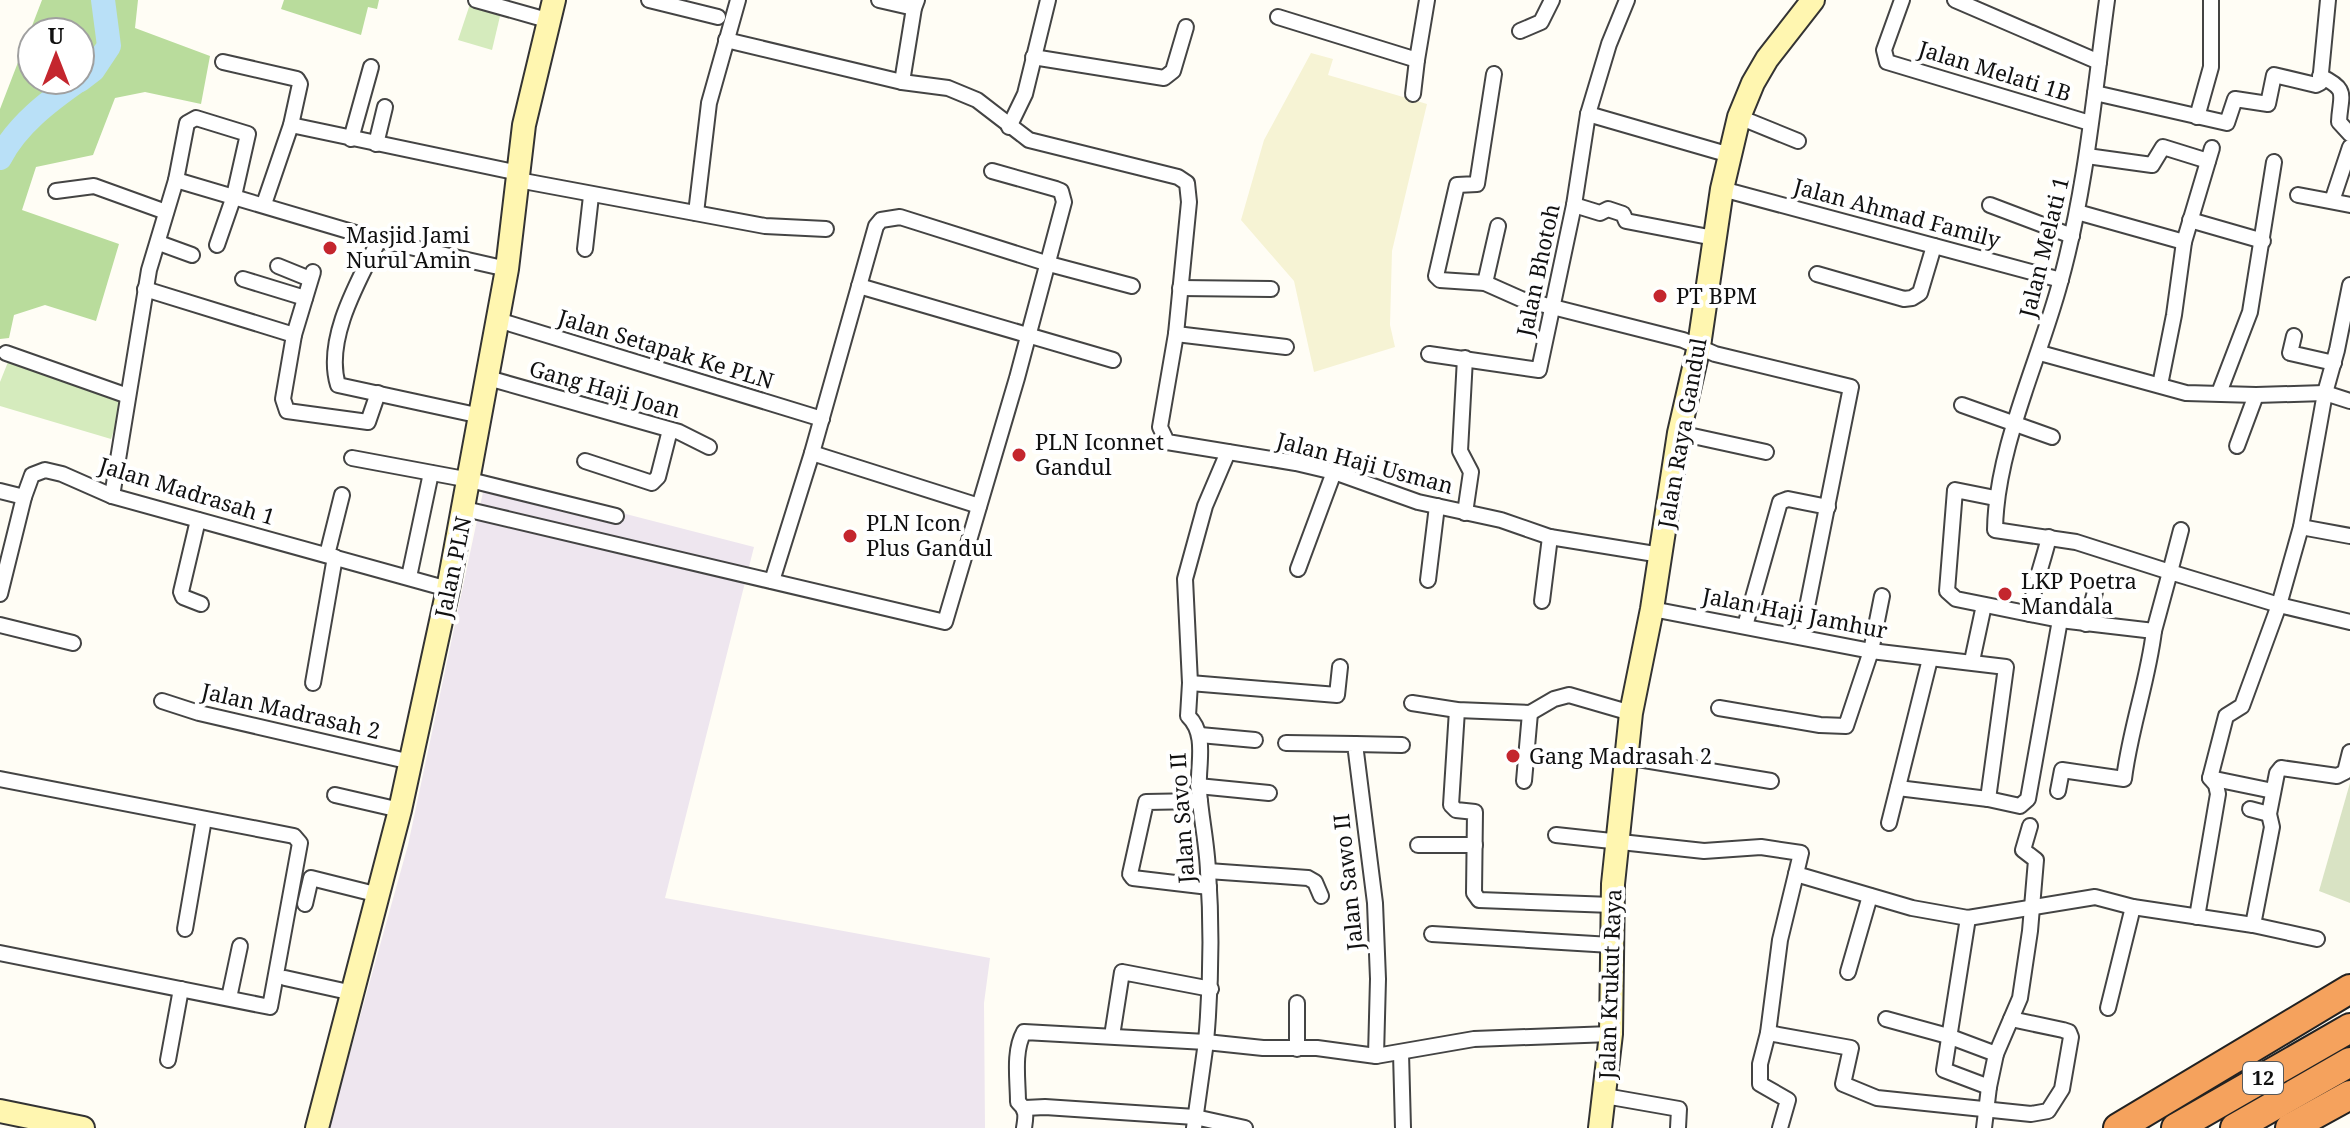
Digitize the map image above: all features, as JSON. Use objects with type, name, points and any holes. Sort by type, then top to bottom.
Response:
[{"type":"highway","points":[[2118,1128],[2350,989]]},
{"type":"highway","name":"12","points":[[2176,1128],[2350,1028]]},
{"type":"highway","name":"12","points":[[2235,1128],[2350,1062]]},
{"type":"highway","points":[[2290,1128],[2350,1095]]},
{"type":"street","points":[[476,0],[550,10]]},
{"type":"street","points":[[649,0],[718,17]]},
{"type":"street","points":[[696,213],[709,103],[738,0]]},
{"type":"street","points":[[879,0],[915,4],[902,82]]},
{"type":"street","points":[[726,40],[902,82],[948,88],[977,100],[1009,127],[1025,94],[1048,0]]},
{"type":"street","points":[[1413,94],[1427,0]]},
{"type":"street","points":[[1520,31],[1541,22],[1552,0]]},
{"type":"street","name":"Jalan Bhotoh","points":[[1465,358],[1539,370],[1574,205],[1588,114],[1609,44],[1627,0]]},
{"type":"street","name":"Jalan Raya Gandul","points":[[1617,840],[1631,713],[1652,609],[1679,433],[1699,346],[1722,189],[1739,117],[1767,59],[1813,0]]},
{"type":"street","name":"Jalan Melati 1B","points":[[1902,0],[1884,50],[1887,62],[2090,123]]},
{"type":"street","points":[[1955,0],[2099,62]]},
{"type":"street","name":"Jalan Melati 1","points":[[1995,498],[2072,236],[2087,156],[2107,0]]},
{"type":"street","points":[[2197,117],[2211,67],[2211,0]]},
{"type":"street","points":[[2095,93],[2229,122],[2237,98],[2268,104],[2274,75],[2316,85],[2320,83],[2328,0]]},
{"type":"street","name":"Jalan PLN","points":[[317,1128],[400,810],[465,509],[507,269],[524,125],[550,10]]},
{"type":"street","points":[[1278,17],[1417,60]]},
{"type":"street","points":[[1033,57],[1164,78],[1173,71],[1186,27]]},
{"type":"street","points":[[223,62],[297,79],[300,86],[291,125],[264,204]]},
{"type":"street","points":[[351,139],[371,67]]},
{"type":"street","points":[[1494,74],[1477,184],[1457,185],[1436,276],[1440,280],[1485,283],[1521,299],[1699,346],[1715,354],[1850,385],[1852,390],[1801,637]]},
{"type":"street","points":[[2320,76],[2341,89],[2339,122],[2350,134]]},
{"type":"street","points":[[376,144],[385,107]]},
{"type":"street","points":[[1588,114],[1730,155]]},
{"type":"street","points":[[1739,117],[1798,141]]},
{"type":"street","points":[[112,496],[149,270],[176,180],[187,123],[196,118],[248,134],[234,196],[217,245]]},
{"type":"street","points":[[291,125],[518,176],[591,196],[765,226],[826,229]]},
{"type":"street","name":"Jalan Haji Usman","points":[[1009,127],[1029,140],[1178,177],[1187,183],[1189,202],[1176,334],[1160,427],[1167,442],[1296,463],[1334,472],[1437,506],[1501,520],[1550,537],[1661,555]]},
{"type":"street","points":[[2087,156],[2152,165],[2163,147],[2210,154],[2184,242],[2160,385]]},
{"type":"street","points":[[2332,201],[2350,147]]},
{"type":"street","points":[[2219,393],[2250,312],[2274,162]]},
{"type":"street","points":[[465,509],[945,622],[1049,264],[1064,202],[1061,191],[992,171]]},
{"type":"street","points":[[176,180],[379,240],[507,269]]},
{"type":"street","points":[[56,191],[94,186],[166,212]]},
{"type":"street","name":"Jalan Ahmad Family","points":[[1722,189],[2061,280]]},
{"type":"street","points":[[2298,195],[2350,205]]},
{"type":"street","points":[[585,249],[591,196]]},
{"type":"street","points":[[1574,205],[1600,213],[1608,209],[1623,214],[1626,221],[1714,238]]},
{"type":"street","points":[[1990,205],[2072,236]]},
{"type":"street","points":[[2077,212],[2184,242]]},
{"type":"street","points":[[772,581],[822,419],[876,226],[881,220],[900,217],[1049,264],[1132,286]]},
{"type":"street","points":[[2190,220],[2263,241]]},
{"type":"street","points":[[1485,283],[1498,226]]},
{"type":"street","points":[[379,240],[337,334],[338,385],[481,416]]},
{"type":"street","points":[[159,243],[192,255]]},
{"type":"street","points":[[1817,274],[1904,299],[1912,298],[1920,293],[1934,246]]},
{"type":"street","points":[[278,266],[312,275],[294,335],[283,399],[287,411],[368,422],[378,393]]},
{"type":"street","points":[[243,279],[305,298]]},
{"type":"street","points":[[2210,778],[2226,716],[2242,706],[2279,605],[2301,527],[2325,393],[2350,285]]},
{"type":"street","points":[[859,286],[1113,360]]},
{"type":"street","points":[[1180,288],[1271,289]]},
{"type":"street","points":[[145,289],[294,335]]},
{"type":"street","name":"Jalan Setapak Ke PLN","points":[[498,320],[822,419]]},
{"type":"street","points":[[1176,334],[1286,347]]},
{"type":"street","points":[[2294,336],[2290,353],[2334,363]]},
{"type":"street","points":[[6,353],[128,396]]},
{"type":"street","points":[[2040,353],[2186,393],[2325,393],[2350,401]]},
{"type":"street","points":[[1429,354],[1465,358],[1460,451],[1471,472],[1465,513]]},
{"type":"street","name":"Gang Haji Joan","points":[[488,378],[670,430],[709,447]]},
{"type":"street","points":[[2237,446],[2256,395]]},
{"type":"street","points":[[1962,405],[2052,437]]},
{"type":"street","points":[[585,461],[652,483],[658,477],[670,430]]},
{"type":"street","points":[[1679,433],[1766,452]]},
{"type":"street","name":"Jalan Savo II","points":[[1195,1122],[1202,1042],[1211,989],[1209,887],[1199,794],[1200,735],[1197,724],[1188,716],[1190,683],[1185,579],[1205,506],[1228,452]]},
{"type":"street","points":[[812,453],[979,506]]},
{"type":"street","points":[[352,458],[470,480],[616,516]]},
{"type":"street","name":"Jalan Madrasah 1","points":[[0,594],[24,497],[32,475],[45,470],[62,474],[112,496],[448,589]]},
{"type":"street","points":[[1298,569],[1334,472]]},
{"type":"street","points":[[409,577],[431,473]]},
{"type":"street","points":[[2154,631],[2060,620],[1956,599],[1947,591],[1948,488],[1995,498],[1995,530],[2076,542],[2279,605],[2350,622]]},
{"type":"street","points":[[0,491],[24,497]]},
{"type":"street","points":[[313,683],[342,495]]},
{"type":"street","points":[[1745,626],[1780,502],[1788,499],[1828,507]]},
{"type":"street","points":[[1428,580],[1437,506]]},
{"type":"street","points":[[198,520],[181,592],[183,597],[201,604]]},
{"type":"street","points":[[2301,527],[2350,536]]},
{"type":"street","points":[[2058,791],[2062,770],[2124,779],[2129,740],[2181,530]]},
{"type":"street","points":[[1542,601],[1550,537]]},
{"type":"street","points":[[2030,614],[2049,537]]},
{"type":"street","points":[[2086,624],[2095,592]]},
{"type":"street","points":[[1719,708],[1820,725],[1846,726],[1871,651],[1882,596]]},
{"type":"street","points":[[1972,661],[1984,605]]},
{"type":"street","name":"Jalan Haji Jamhur","points":[[1652,609],[1871,651],[2006,667],[1988,799]]},
{"type":"street","points":[[1898,788],[2020,806],[2028,799],[2060,620]]},
{"type":"street","points":[[0,625],[73,643]]},
{"type":"street","points":[[1889,823],[1930,659]]},
{"type":"street","points":[[1190,683],[1333,695],[1339,692],[1340,667]]},
{"type":"street","points":[[1412,703],[1457,710],[1530,713],[1554,699],[1569,695],[1631,713]]},
{"type":"street","name":"Jalan Madrasah 2","points":[[162,701],[199,713],[411,762]]},
{"type":"street","points":[[1457,710],[1451,805],[1456,810],[1475,812],[1474,893],[1479,900],[1612,905]]},
{"type":"street","points":[[1524,781],[1530,713]]},
{"type":"street","points":[[1200,735],[1255,740]]},
{"type":"street","points":[[1286,743],[1402,745]]},
{"type":"street","name":"Jalan Sawo II","points":[[1355,744],[1375,903],[1378,979],[1376,1056]]},
{"type":"street","points":[[2253,925],[2272,827],[2269,814],[2273,791],[2281,768],[2337,776],[2345,772],[2350,752]]},
{"type":"street","points":[[1626,757],[1771,781]]},
{"type":"street","points":[[2210,778],[2273,791]]},
{"type":"street","points":[[2197,917],[2218,794],[2210,778]]},
{"type":"street","points":[[0,779],[294,836],[300,843],[270,1007],[0,953]]},
{"type":"street","points":[[1209,887],[1133,878],[1130,874],[1146,802],[1199,794],[1269,793]]},
{"type":"street","points":[[335,795],[400,810]]},
{"type":"street","points":[[2250,809],[2269,814]]},
{"type":"street","points":[[185,929],[204,819]]},
{"type":"street","points":[[1984,1128],[1984,1109],[1996,1054],[2020,998],[2036,860],[2023,850],[2030,826]]},
{"type":"street","points":[[1556,835],[1704,851],[1761,847],[1801,853],[1780,940],[1768,1033],[1760,1064],[1760,1084],[1788,1100],[1780,1128]]},
{"type":"street","name":"Jalan Krukut Raya","points":[[1600,1128],[1611,1034],[1612,905],[1617,840]]},
{"type":"street","points":[[1418,845],[1475,845]]},
{"type":"street","points":[[1208,871],[1308,878],[1319,887],[1321,896]]},
{"type":"street","points":[[1796,874],[1912,908],[1968,918],[2095,897],[2133,907],[2253,925],[2317,939]]},
{"type":"street","points":[[305,904],[311,878],[379,895]]},
{"type":"street","points":[[1848,972],[1870,896]]},
{"type":"street","points":[[2108,1008],[2133,907]]},
{"type":"street","points":[[1968,918],[1944,1070],[1989,1087]]},
{"type":"street","points":[[1432,934],[1611,945]]},
{"type":"street","points":[[229,998],[240,946]]},
{"type":"street","points":[[1112,1036],[1122,972],[1211,989]]},
{"type":"street","points":[[285,978],[353,993]]},
{"type":"street","points":[[168,1060],[181,989]]},
{"type":"street","points":[[1297,1003],[1297,1049]]},
{"type":"street","points":[[1886,1019],[1948,1036],[1996,1054]]},
{"type":"street","points":[[1768,1033],[1851,1048],[1843,1084],[1877,1098],[2031,1114],[2048,1111],[2062,1089],[2071,1037],[2069,1032],[2011,1019]]},
{"type":"street","points":[[1245,1128],[1045,1107],[1025,1108],[1018,1102],[1020,1038],[1024,1032],[1112,1036],[1317,1048],[1376,1056],[1474,1039],[1611,1034]]},
{"type":"street","points":[[1401,1053],[1403,1128]]},
{"type":"street","points":[[1605,1096],[1679,1109],[1678,1128]]},
{"type":"street","points":[[1024,1128],[1025,1108]]},
{"type":"street","points":[[0,1111],[83,1128]]},
{"type":"shaded area","points":[[1311,53],[1333,59],[1328,75],[1427,104],[1392,251],[1390,325],[1395,347],[1314,372],[1294,281],[1241,220],[1264,140]]},
{"type":"shaded area","points":[[486,478],[754,547],[665,898],[990,958],[984,1003],[985,1128],[329,1128],[408,845]]},
{"type":"green space","points":[[42,0],[138,0],[135,28],[210,56],[201,104],[145,92],[115,98],[93,155],[36,167],[22,210],[119,244],[96,321],[45,305],[14,315],[9,338],[0,339],[0,109],[16,67],[16,96],[96,96],[96,16],[36,16]]},
{"type":"green space","points":[[284,0],[379,0],[377,9],[368,7],[361,35],[281,9]]},
{"type":"green space","points":[[470,4],[501,12],[492,50],[458,40]]},
{"type":"green space","points":[[10,357],[127,392],[111,439],[0,406],[0,382]]},
{"type":"green space","points":[[2350,783],[2350,903],[2319,891]]},
{"type":"waterway","points":[[96,66],[109,46],[103,0]]},
{"type":"waterway","points":[[0,158],[25,124],[57,96]]},
{"type":"place","name":"Masjid Jami Nurul Amin","points":[[330,248]]},
{"type":"place","name":"PT BPM","points":[[1660,296]]},
{"type":"place","name":"PLN Iconnet Gandul","points":[[1019,455]]},
{"type":"place","name":"PLN Icon Plus Gandul","points":[[850,536]]},
{"type":"place","name":"LKP Poetra Mandala","points":[[2005,594]]},
{"type":"place","name":"Gang Madrasah 2","points":[[1513,756]]}]
